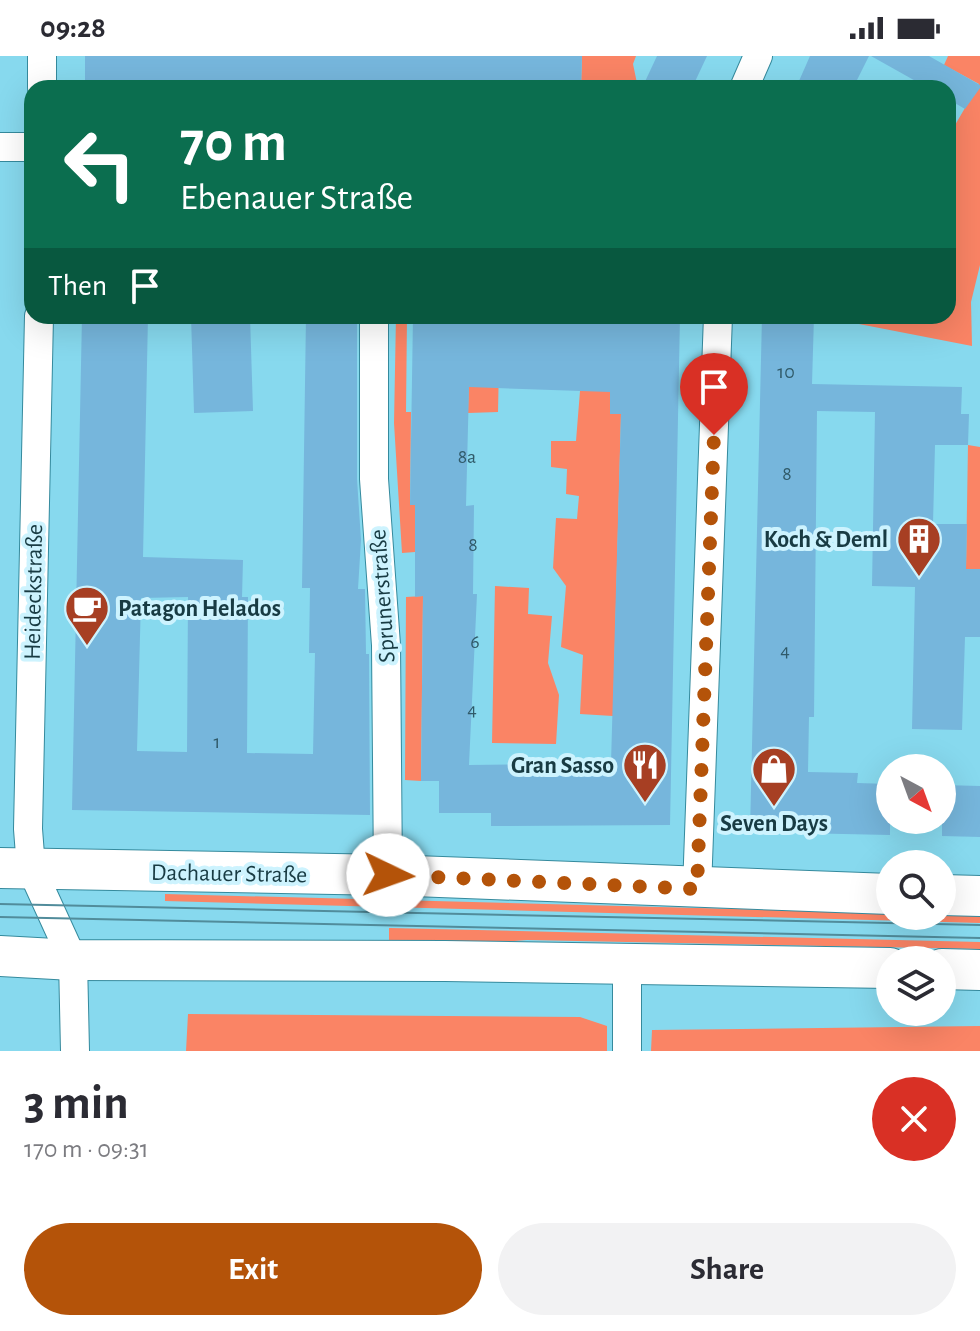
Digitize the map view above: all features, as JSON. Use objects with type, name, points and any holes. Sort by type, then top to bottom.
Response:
[{"type":"main road","name":"Dachauer Straße","points":[[16,868],[388,875],[876,894]]},
{"type":"main road","points":[[956,895],[980,896]]},
{"type":"main road","points":[[0,956],[73,960],[876,968]]},
{"type":"main road","points":[[956,969],[980,970]]},
{"type":"street","points":[[42,56],[42,80]]},
{"type":"street","points":[[748,80],[758,56]]},
{"type":"street","points":[[0,147],[24,147]]},
{"type":"street","name":"Heideckstraße","points":[[16,868],[28,814],[39,324]]},
{"type":"street","name":"Sprunerstraße","points":[[374,324],[374,479],[386,645],[388,875]]},
{"type":"street","points":[[697,889],[718,324]]},
{"type":"street","points":[[16,868],[73,960],[75,1051]]},
{"type":"street","points":[[627,963],[627,1051]]},
{"type":"shaded area","points":[[582,56],[636,56],[633,64],[636,80],[581,80]]},
{"type":"shaded area","points":[[948,56],[980,56],[980,265],[971,302],[972,346],[859,324],[956,324],[956,123],[979,84],[944,65]]},
{"type":"shaded area","points":[[396,324],[407,324],[406,412],[411,412],[410,505],[415,505],[415,552],[402,553],[394,423]]},
{"type":"shaded area","points":[[470,324],[500,324],[498,412],[468,413]]},
{"type":"shaded area","points":[[610,389],[610,414],[621,414],[613,716],[580,714],[583,655],[561,647],[566,586],[553,568],[556,518],[577,519],[579,496],[566,494],[567,469],[551,467],[551,441],[576,441],[580,391]]},
{"type":"shaded area","points":[[968,445],[980,447],[980,569],[966,569]]},
{"type":"shaded area","points":[[495,586],[529,588],[528,614],[552,616],[548,663],[559,695],[556,744],[492,743]]},
{"type":"shaded area","points":[[423,596],[421,781],[405,780],[406,597]]},
{"type":"shaded area","points":[[165,894],[876,913],[876,920],[165,901]]},
{"type":"shaded area","points":[[956,915],[980,915],[980,923],[956,922]]},
{"type":"shaded area","points":[[389,928],[980,942],[980,949],[956,949],[956,946],[527,940],[421,949],[389,945]]},
{"type":"shaded area","points":[[188,1014],[580,1017],[607,1026],[607,1051],[186,1051]]},
{"type":"shaded area","points":[[980,1026],[980,1051],[651,1051],[652,1030]]},
{"type":"building","points":[[85,56],[582,56],[581,80],[85,80]]},
{"type":"building","points":[[657,56],[707,56],[696,80],[646,80]]},
{"type":"building","points":[[810,56],[869,56],[857,80],[799,80]]},
{"type":"building","points":[[871,56],[929,56],[980,85],[980,88],[965,109],[956,104],[956,80],[914,80]]},
{"type":"building","points":[[82,324],[148,324],[143,557],[243,560],[242,597],[248,597],[247,753],[313,754],[315,653],[309,653],[310,588],[302,588],[306,324],[357,324],[357,479],[361,540],[358,589],[365,589],[366,654],[369,654],[370,815],[72,810]],"holes":[[[188,597],[187,752],[137,751],[141,598]]]},
{"type":"building","points":[[191,324],[250,324],[253,411],[194,413]]},
{"type":"building","points":[[413,324],[680,324],[670,825],[491,826],[491,813],[439,813],[439,781],[421,781],[423,596],[415,597],[415,505],[410,505]],"holes":[[[469,387],[610,392],[610,414],[621,414],[611,763],[469,765],[477,594],[473,594],[474,505],[466,506]]]},
{"type":"building","points":[[762,324],[814,324],[812,384],[962,387],[961,414],[969,414],[968,445],[935,445],[933,524],[967,524],[966,569],[980,569],[980,637],[965,637],[962,730],[912,729],[915,587],[872,586],[875,412],[817,411],[814,717],[809,717],[808,772],[858,773],[857,783],[876,784],[876,834],[890,835],[750,832]]},
{"type":"building","points":[[956,785],[980,786],[980,837],[942,836],[956,834]]},
{"type":"tram line","points":[[0,904],[980,925]]},
{"type":"tram line","points":[[0,917],[980,938]]},
{"type":"place","name":"Koch & Deml","points":[[919,578]]},
{"type":"place","name":"Patagon Helados","points":[[87,647]]},
{"type":"place","name":"Gran Sasso","points":[[645,804]]},
{"type":"place","name":"Seven Days","points":[[774,808]]},
{"type":"route","points":[[388,875],[697,889],[714,435]]}]
